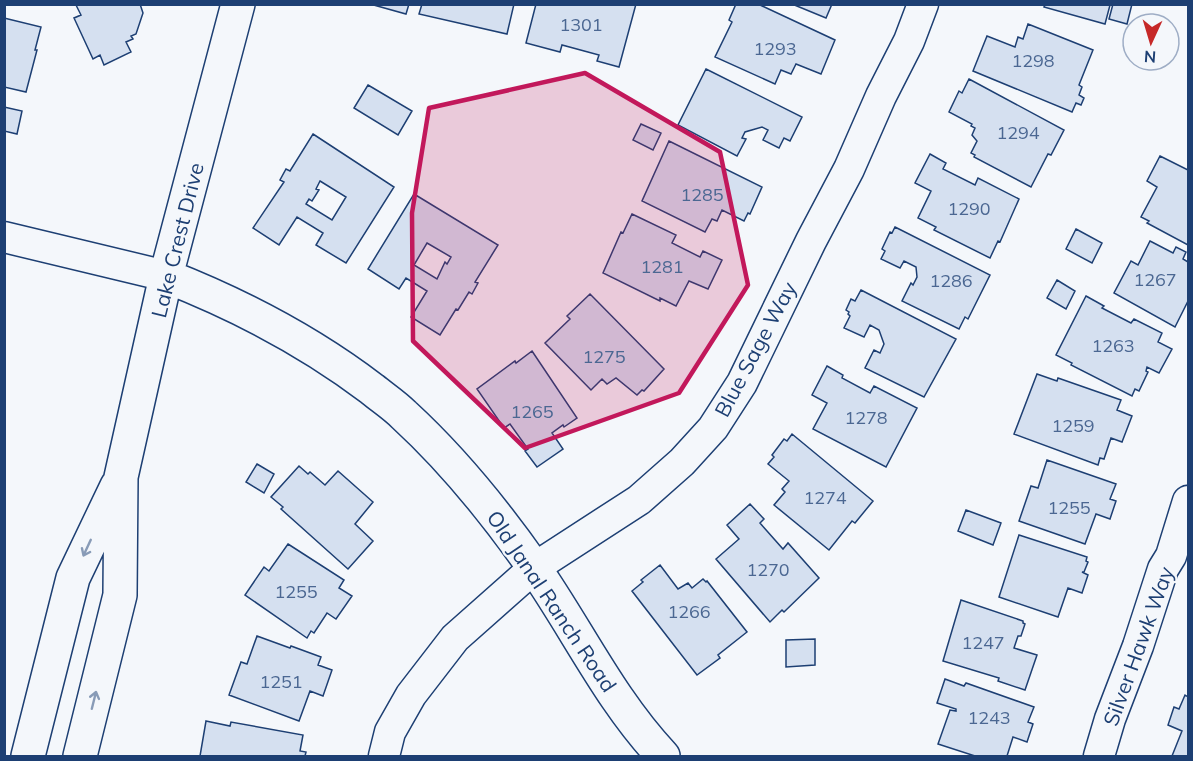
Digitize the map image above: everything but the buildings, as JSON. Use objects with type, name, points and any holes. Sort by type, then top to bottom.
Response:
[{"type":"main road","name":"Lake Crest Drive","points":[[80,756],[120,595],[121,477],[166,276],[238,4]]},
{"type":"main road","name":"Old Janal Ranch Road","points":[[166,276],[214,295],[288,333],[344,368],[403,413],[455,467],[497,517],[534,568],[614,694],[663,756]]},
{"type":"main road","name":"Lake Crest Drive","points":[[28,756],[73,578],[121,477]]},
{"type":"street","name":"Blue Sage Way","points":[[384,756],[390,732],[411,694],[455,638],[534,568],[639,500],[682,462],[713,428],[741,383],[849,169],[881,96],[909,41],[923,4]]},
{"type":"street","points":[[4,237],[166,276]]},
{"type":"street","name":"Silver Hawk Way","points":[[1099,756],[1163,568],[1171,556],[1188,501]]},
{"type":"highlighted area","points":[[585,73],[720,152],[748,285],[679,393],[525,448],[413,341],[412,213],[429,108]]}]
